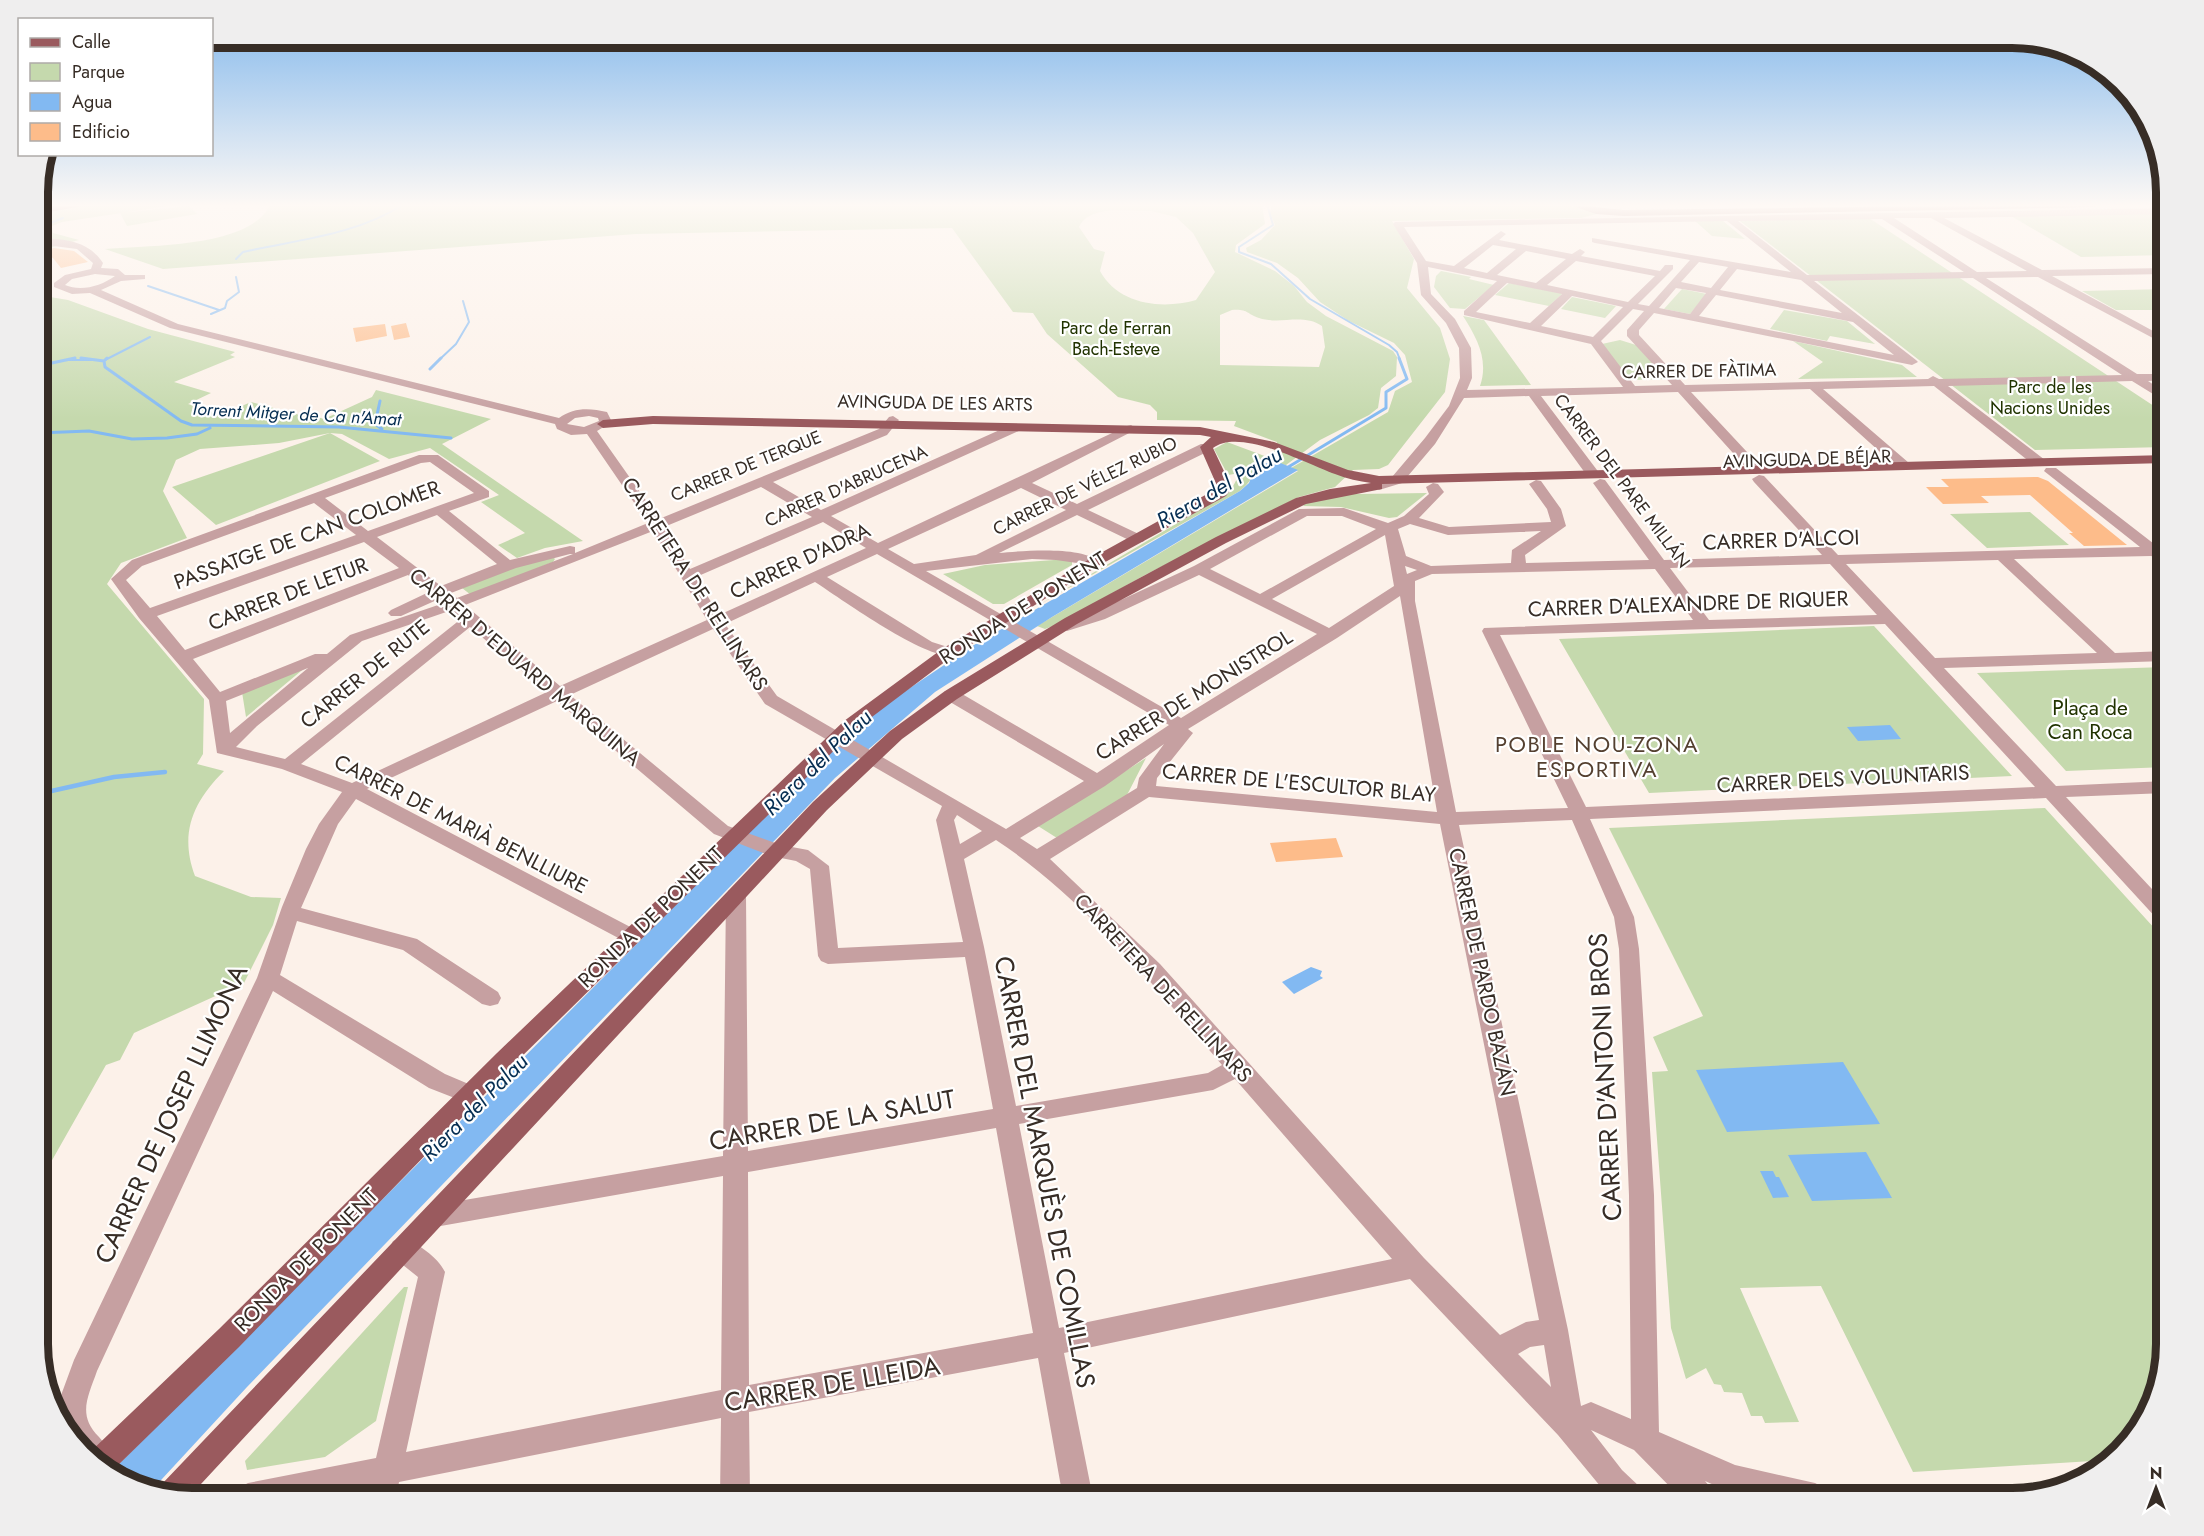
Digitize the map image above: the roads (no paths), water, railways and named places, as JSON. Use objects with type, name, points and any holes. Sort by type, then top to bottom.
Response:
[{"type":"main road","name":"AVINGUDA DE LES ARTS","points":[[603,419],[1180,425],[1212,429],[1269,448]]},
{"type":"main road","name":"AVINGUDA DE LES ARTS","points":[[892,422],[1192,431],[1206,435],[1214,441]]},
{"type":"main road","points":[[1214,441],[1269,448],[1334,473]]},
{"type":"main road","name":"RONDA DE PONENT","points":[[104,1458],[229,1338],[631,936],[850,725],[948,652],[1093,563],[1221,493],[1225,488],[1214,441]]},
{"type":"main road","name":"AVINGUDA DE BÉJAR","points":[[1334,473],[1379,486],[1440,488],[1596,479],[2045,467],[2156,460]]},
{"type":"main road","name":"AVINGUDA DE BÉJAR","points":[[1757,474],[1904,466],[2156,468]]},
{"type":"main road","name":"AVINGUDA DE BÉJAR","points":[[1334,473],[1397,480],[1510,477],[1596,479]]},
{"type":"main road","name":"AVINGUDA DE BÉJAR","points":[[1440,488],[1456,482],[1510,477]]},
{"type":"main road","name":"RONDA DE PONENT","points":[[178,1487],[820,806],[888,742],[951,695],[1152,576],[1301,501],[1330,493],[1379,486]]},
{"type":"street","points":[[75,276],[58,285],[65,290],[89,289],[108,284],[119,278],[141,277]]},
{"type":"street","points":[[1397,480],[1443,424],[1462,394],[1466,378],[1465,348],[1451,321],[1426,295],[1422,283],[1424,276]]},
{"type":"street","points":[[1482,276],[1912,362]]},
{"type":"street","points":[[1538,287],[1552,276]]},
{"type":"street","points":[[1597,341],[1660,276]]},
{"type":"street","points":[[1681,276],[1632,332],[1641,345],[1888,619],[2053,792],[2156,905]]},
{"type":"street","points":[[1692,318],[1726,276]]},
{"type":"street","points":[[1793,276],[1805,278],[1904,276]]},
{"type":"street","points":[[1802,276],[2045,467],[2156,549]]},
{"type":"street","points":[[1978,276],[2156,392]]},
{"type":"street","points":[[2046,276],[2156,335]]},
{"type":"street","points":[[1505,280],[1468,311],[1471,315],[1597,341],[1620,339],[1641,345]]},
{"type":"street","points":[[108,284],[108,290],[123,297],[195,324],[566,418]]},
{"type":"street","points":[[1674,284],[1713,291],[1767,312],[1857,319]]},
{"type":"street","points":[[89,289],[174,326],[566,418],[589,412],[603,419],[590,430],[569,430],[561,426],[566,418]]},
{"type":"street","points":[[1533,328],[1569,293]]},
{"type":"street","points":[[1754,331],[1767,312]]},
{"type":"street","points":[[2142,328],[2156,328]]},
{"type":"street","points":[[1597,341],[1632,390]]},
{"type":"street","name":"CARRER DE FÀTIMA","points":[[1462,394],[2156,377]]},
{"type":"street","points":[[1813,386],[1904,466]]},
{"type":"street","name":"CARRER DEL PARE MILLÁN","points":[[1532,392],[1703,623]]},
{"type":"street","name":"CARRER DE TERQUE","points":[[217,699],[318,658],[350,636],[438,593],[509,567],[554,559],[607,543],[883,432],[892,422]]},
{"type":"street","name":"CARRER D'ABRUCENA","points":[[688,575],[821,518],[821,514],[1017,427]]},
{"type":"street","name":"CARRER D'ADRA","points":[[354,790],[391,770],[1021,483],[1131,429]]},
{"type":"street","name":"CARRETERA DE RELLINARS","points":[[590,430],[656,523],[716,623],[771,700],[816,729],[952,804],[1037,858],[1152,970],[1236,1068],[1415,1266],[1497,1351],[1579,1421],[1616,1488]]},
{"type":"street","name":"CARRER DE VÉLEZ RUBIO","points":[[981,559],[984,555],[1214,441]]},
{"type":"street","name":"PASSATGE DE CAN COLOMER","points":[[145,615],[484,494],[433,458],[419,459],[315,497]]},
{"type":"street","name":"RONDA DE PONENT","points":[[1379,486],[1397,480]]},
{"type":"street","points":[[763,482],[915,568],[1181,725]]},
{"type":"street","points":[[1021,483],[1138,539]]},
{"type":"street","points":[[1536,484],[1554,509],[1558,526]]},
{"type":"street","points":[[1260,600],[1374,535],[1409,519],[1440,488]]},
{"type":"street","points":[[223,749],[217,699],[145,615],[118,579],[137,563],[315,497]]},
{"type":"street","name":"CARRER D'EDUARD MARQUINA","points":[[315,497],[368,535],[408,570],[455,604],[721,830],[778,851],[801,855],[819,866],[828,956],[962,950],[974,947]]},
{"type":"street","points":[[440,511],[509,567]]},
{"type":"street","name":"RONDA DE PONENT","points":[[1067,626],[1099,616],[1198,569],[1304,512],[1344,512],[1391,529]]},
{"type":"street","points":[[1409,519],[1448,531],[1558,526]]},
{"type":"street","points":[[1519,568],[1517,553],[1558,526]]},
{"type":"street","name":"CARRER DE PARDO BAZÁN","points":[[1391,529],[1399,559],[1397,562],[1555,1330],[1565,1389],[1579,1421]]},
{"type":"street","name":"CARRER D'ALCOI","points":[[1399,559],[1430,570],[2001,555],[2156,554]]},
{"type":"street","points":[[915,568],[981,559],[1071,555],[1093,563]]},
{"type":"street","points":[[2001,555],[2111,658]]},
{"type":"street","name":"CARRER DE TERQUE","points":[[223,749],[251,722],[356,638],[455,604],[554,559]]},
{"type":"street","points":[[1198,569],[1331,635]]},
{"type":"street","name":"CARRER DE LETUR","points":[[183,657],[408,570]]},
{"type":"street","points":[[1404,591],[1408,579],[1430,570]]},
{"type":"street","points":[[815,576],[926,645],[948,652]]},
{"type":"street","name":"CARRER DE MONISTROL","points":[[1001,834],[1099,782],[1181,725],[1404,591]]},
{"type":"street","name":"CARRER DE MONISTROL","points":[[1146,791],[1148,778],[1178,737],[1404,591]]},
{"type":"street","name":"CARRER DE RUTE","points":[[288,765],[470,619]]},
{"type":"street","name":"CARRER D'ALEXANDRE DE RIQUER","points":[[1490,631],[1888,619]]},
{"type":"street","name":"CARRER D'ANTONI BROS","points":[[1490,631],[1581,814],[1582,826],[1624,917],[1629,949],[1641,1157],[1646,1305],[1645,1442]]},
{"type":"street","points":[[1932,663],[2156,656]]},
{"type":"street","points":[[951,695],[1099,782]]},
{"type":"street","name":"CARRER DE MARIÀ BENLLIURE","points":[[223,749],[288,765],[354,790],[631,936]]},
{"type":"street","name":"CARRER DELS VOLUNTARIS","points":[[1449,819],[2156,788]]},
{"type":"street","name":"CARRER DE JOSEP LLIMONA","points":[[71,1422],[70,1411],[84,1369],[268,978],[291,912],[326,826],[354,790]]},
{"type":"street","points":[[1037,858],[1146,791]]},
{"type":"street","name":"CARRER DE L'ESCULTOR BLAY","points":[[1146,791],[1449,819]]},
{"type":"street","name":"CARRER DEL MARQUÈS DE COMILLAS","points":[[952,804],[945,820],[974,947],[1076,1488]]},
{"type":"street","points":[[953,857],[1001,834]]},
{"type":"street","points":[[735,1488],[736,895]]},
{"type":"street","points":[[291,912],[410,944],[490,998]]},
{"type":"street","points":[[268,978],[437,1081],[470,1095]]},
{"type":"street","name":"CARRER DE LA SALUT","points":[[435,1216],[1214,1081],[1236,1068]]},
{"type":"street","points":[[384,1485],[432,1272],[402,1249]]},
{"type":"street","name":"CARRER DE LLEIDA","points":[[353,1488],[384,1485],[735,1401],[1049,1344],[1415,1266]]},
{"type":"street","points":[[1497,1351],[1526,1335],[1555,1330]]},
{"type":"street","points":[[1579,1421],[1645,1442],[1734,1479],[1772,1488]]},
{"type":"street","points":[[1645,1442],[1691,1488]]},
{"type":"water","name":"Riera del Palau","points":[[1278,462],[1298,470],[1052,617],[935,692],[835,778],[247,1387],[158,1484],[116,1467],[788,792],[857,728],[889,702],[974,645],[1240,491],[1249,483],[1253,473],[1250,465]]},
{"type":"water","points":[[1890,725],[1901,739],[1858,741],[1847,727]]},
{"type":"water","points":[[1311,967],[1322,971],[1320,976],[1323,978],[1294,994],[1282,982]]},
{"type":"water","points":[[1843,1062],[1880,1124],[1727,1132],[1696,1070]]},
{"type":"water","points":[[1866,1152],[1892,1198],[1812,1201],[1788,1155]]},
{"type":"water","points":[[1760,1171],[1773,1171],[1776,1177],[1779,1177],[1789,1197],[1773,1198]]},
{"type":"waterway","name":"Riera del Palau","points":[[1284,276],[1310,299],[1389,345],[1397,352],[1400,360]]},
{"type":"waterway","name":"Torrent Mitger de Ca n'Amat","points":[[211,314],[225,308],[227,301],[239,292],[236,277]]},
{"type":"waterway","points":[[148,286],[219,310]]},
{"type":"waterway","points":[[439,360],[456,344],[469,322],[463,301]]},
{"type":"waterway","name":"Torrent Mitger de Ca n'Amat","points":[[105,360],[150,337]]},
{"type":"waterway","points":[[48,364],[75,358]]},
{"type":"waterway","points":[[81,358],[104,361]]},
{"type":"waterway","name":"Riera del Palau","points":[[1285,469],[1386,408],[1386,392],[1407,379],[1399,358]]},
{"type":"waterway","points":[[68,360],[94,360]]},
{"type":"waterway","points":[[430,369],[439,360]]},
{"type":"waterway","name":"Torrent Mitger de Ca n'Amat","points":[[104,361],[105,367],[181,421],[192,425],[339,427],[451,438]]},
{"type":"waterway","points":[[380,401],[375,424],[382,429]]},
{"type":"waterway","points":[[48,433],[89,431],[132,439],[197,434],[210,428]]},
{"type":"waterway","points":[[48,792],[114,777],[165,772]]},
{"type":"district","name":"POBLE NOU-ZONA ESPORTIVA","points":[[1597,756]]},
{"type":"park label","name":"Parc de Ferran Bach-Esteve","points":[[1116,338]]},
{"type":"park label","name":"Parc de les Nacions Unides","points":[[2050,397]]},
{"type":"park label","name":"Plaça de Can Roca","points":[[2090,720]]}]
